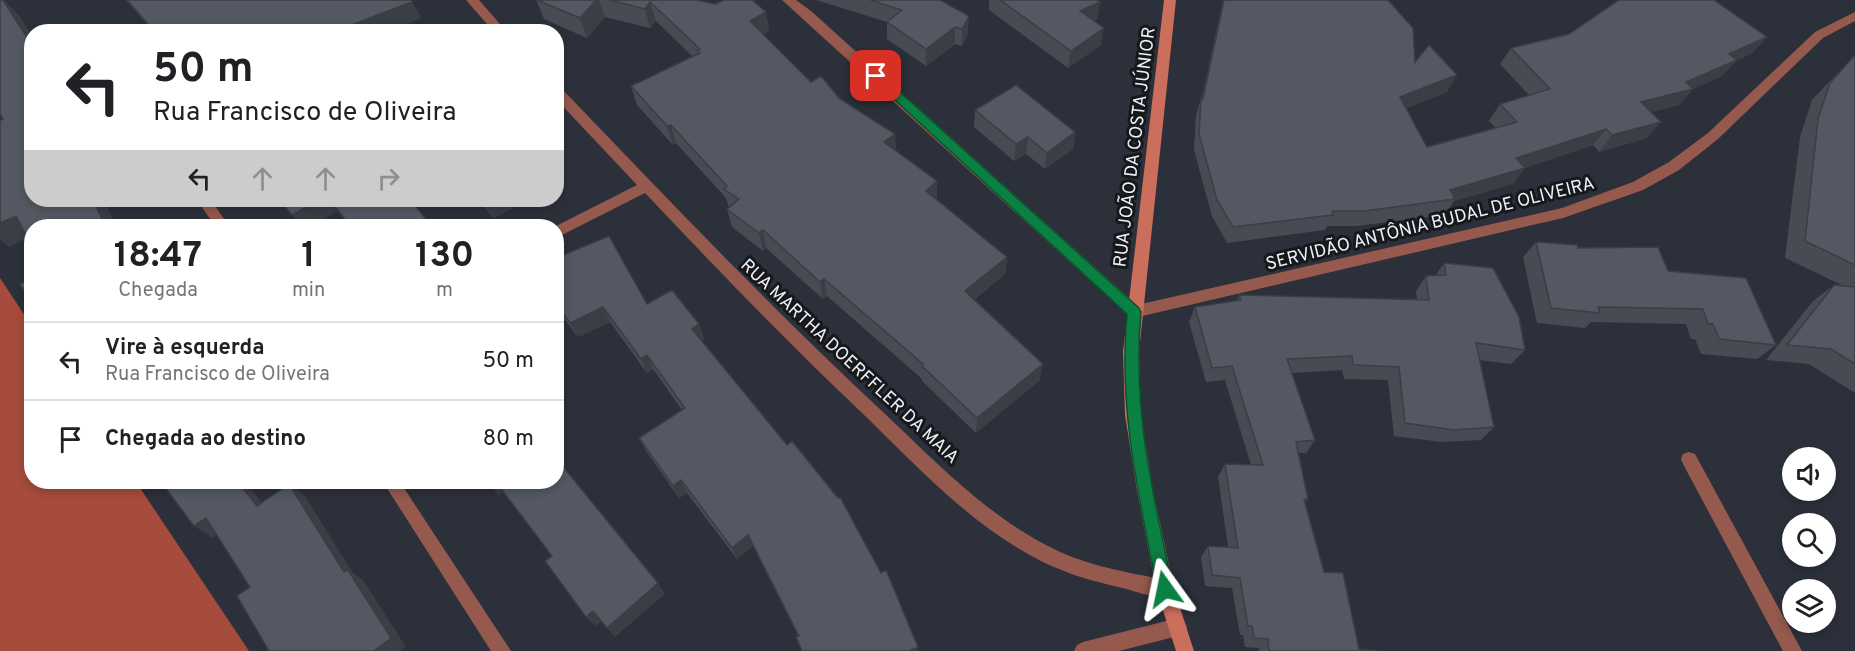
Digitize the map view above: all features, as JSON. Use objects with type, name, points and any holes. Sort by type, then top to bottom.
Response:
[{"type":"main road","name":"RUA JOÃO DA COSTA JÚNIOR","points":[[1170,0],[1131,352],[1133,415],[1145,490],[1165,589],[1185,651]]},
{"type":"street","points":[[472,0],[494,24]]},
{"type":"street","points":[[788,0],[807,14],[1134,312]]},
{"type":"street","name":"SERVIDÃO ANTÔNIA BUDAL DE OLIVEIRA","points":[[1134,312],[1563,213],[1621,193],[1674,166],[1713,136],[1819,36],[1834,25],[1855,16]]},
{"type":"street","name":"RUA MARTHA DOERFFLER DA MAIA","points":[[564,98],[736,282],[823,367],[979,508],[1031,546],[1080,570],[1165,589]]},
{"type":"street","points":[[564,229],[647,186]]},
{"type":"street","points":[[1689,459],[1793,651]]},
{"type":"street","points":[[396,489],[502,651]]},
{"type":"street","points":[[1083,651],[1178,627]]},
{"type":"shaded area","points":[[0,278],[24,314],[24,489],[141,489],[249,651],[0,651]]},
{"type":"building","points":[[0,0],[3,0],[24,33],[24,207],[96,207],[102,219],[24,219],[24,232],[16,216],[0,223],[0,121],[3,119],[0,114]]},
{"type":"building","points":[[127,0],[411,0],[412,2],[354,24],[148,24]]},
{"type":"building","points":[[537,0],[596,0],[580,18]]},
{"type":"building","points":[[609,0],[697,0],[715,4],[724,0],[752,0],[766,12],[750,21],[811,82],[821,76],[840,99],[895,134],[884,142],[937,181],[926,191],[1007,257],[965,291],[1043,364],[977,418],[922,366],[923,364],[824,279],[820,282],[763,230],[759,233],[727,209],[739,199],[724,189],[727,186],[671,125],[667,126],[631,86],[700,53],[697,50],[700,49],[650,2],[645,9]]},
{"type":"building","points":[[870,0],[940,0],[969,16],[962,29],[955,27],[926,49],[887,22],[902,10]]},
{"type":"building","points":[[1000,0],[1097,0],[1100,2],[1080,11],[1104,28],[1071,51]]},
{"type":"building","points":[[1224,0],[1388,0],[1413,28],[1415,62],[1429,45],[1457,75],[1400,97],[1427,147],[1517,122],[1500,104],[1550,89],[1511,48],[1569,34],[1619,0],[1714,0],[1767,37],[1729,54],[1737,60],[1686,82],[1693,89],[1641,102],[1661,122],[1612,135],[1606,129],[1516,158],[1525,168],[1450,190],[1455,199],[1365,211],[1332,211],[1333,215],[1233,227],[1217,200],[1199,134],[1201,98],[1203,99]]},
{"type":"building","points":[[1854,56],[1855,265],[1805,241],[1818,119],[1830,83]]},
{"type":"building","points":[[1016,85],[1075,132],[1047,153],[1028,137],[1016,144],[975,110]]},
{"type":"building","points":[[285,207],[306,207],[292,215]]},
{"type":"building","points":[[335,207],[416,207],[426,219],[345,219]]},
{"type":"building","points":[[609,236],[647,304],[672,290],[699,324],[692,329],[787,445],[792,441],[838,498],[840,497],[881,573],[886,570],[918,647],[909,651],[802,651],[796,637],[799,636],[748,535],[732,548],[681,480],[673,486],[639,438],[685,408],[647,355],[641,359],[603,307],[570,323],[564,315],[564,255]]},
{"type":"building","points":[[1536,242],[1577,245],[1578,248],[1658,247],[1668,271],[1746,278],[1776,345],[1719,339],[1713,324],[1708,324],[1703,309],[1598,307],[1600,313],[1551,308]]},
{"type":"building","points":[[1444,263],[1493,268],[1519,317],[1525,350],[1476,343],[1494,427],[1454,430],[1405,423],[1399,367],[1353,365],[1352,356],[1287,359],[1315,440],[1296,442],[1308,499],[1304,499],[1324,572],[1343,573],[1359,649],[1378,651],[1269,651],[1268,639],[1254,638],[1252,626],[1248,626],[1240,578],[1212,575],[1208,546],[1238,548],[1225,464],[1263,465],[1232,366],[1212,368],[1195,307],[1241,300],[1239,295],[1429,300],[1426,276],[1446,275]]},
{"type":"building","points":[[1834,285],[1855,287],[1855,364],[1831,349],[1787,345]]},
{"type":"building","points":[[564,468],[658,583],[607,628],[593,611],[586,617],[545,561],[552,556],[501,489],[564,489]]},
{"type":"building","points":[[166,489],[244,489],[257,506],[282,489],[292,489],[344,572],[348,570],[391,638],[374,651],[269,651],[237,596],[250,587],[206,518],[194,526]]},
{"type":"route","points":[[876,76],[1134,312],[1131,352],[1133,415],[1165,589]]}]
